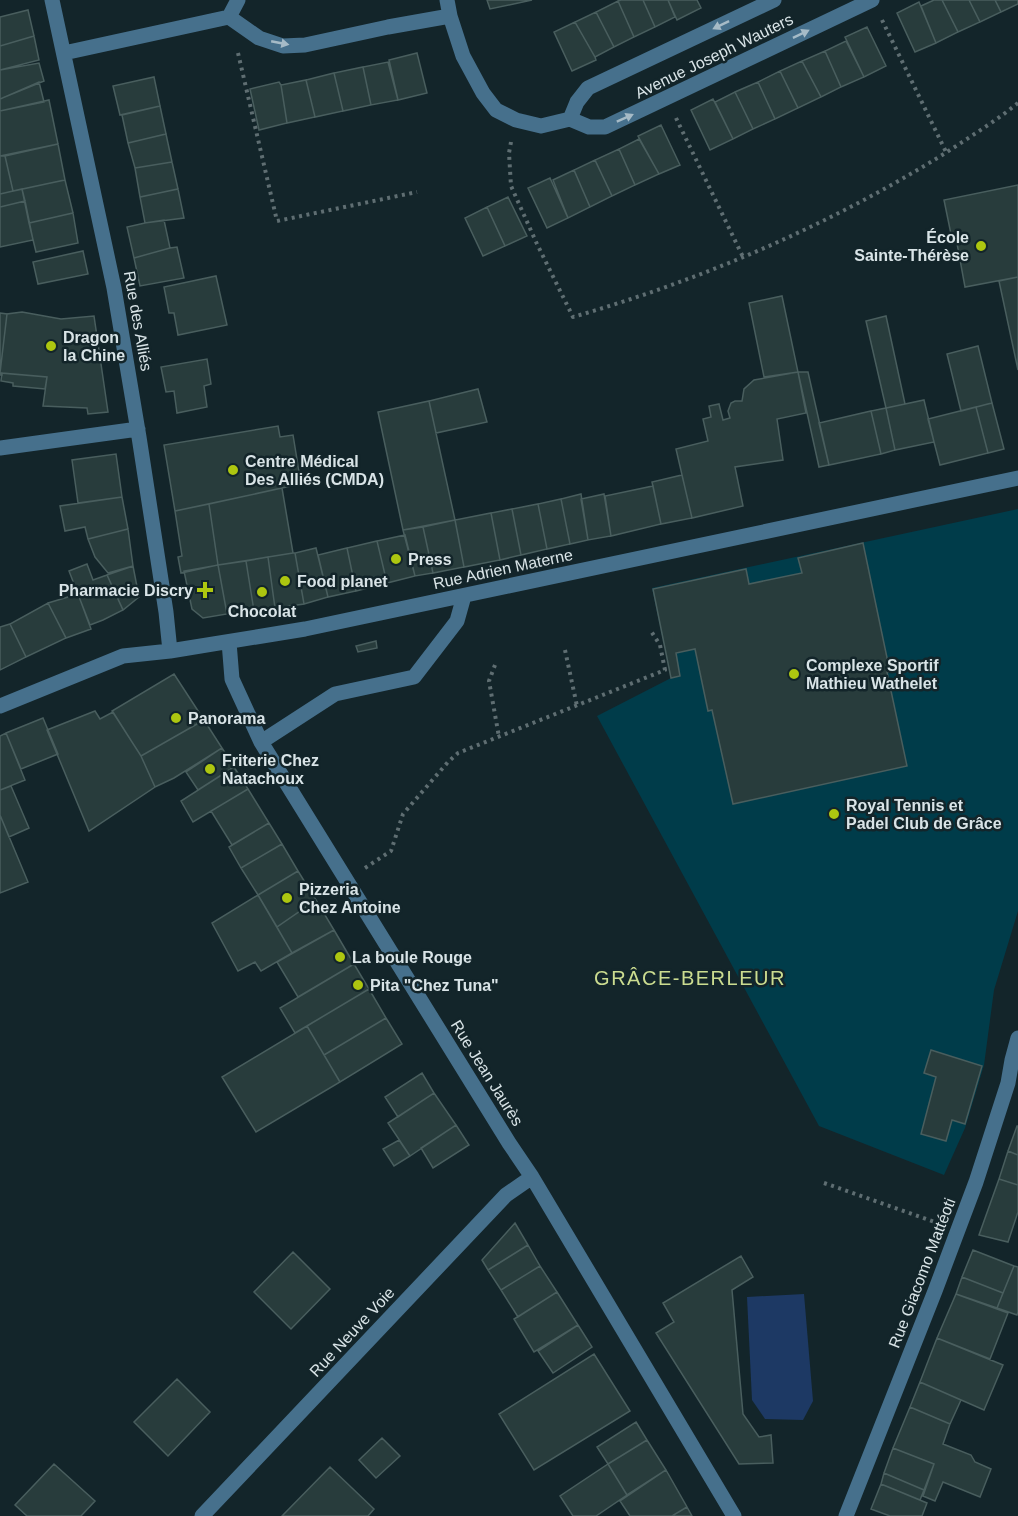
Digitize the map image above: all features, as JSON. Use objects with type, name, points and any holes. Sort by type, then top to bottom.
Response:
[{"type":"street","name":"Rue des Alliés","points":[[52,0],[114,288],[138,429],[170,651]]},
{"type":"street","points":[[229,17],[238,0]]},
{"type":"street","name":"Avenue Joseph Wauters","points":[[447,0],[463,56],[483,93],[496,110],[516,120],[541,126],[570,119],[589,127],[606,127],[874,5]]},
{"type":"street","name":"Avenue Joseph Wauters","points":[[570,119],[577,102],[588,88],[774,0]]},
{"type":"street","points":[[64,53],[229,17],[259,38],[283,46],[305,45],[450,16]]},
{"type":"street","points":[[0,448],[138,429]]},
{"type":"street","name":"Rue Adrien Materne","points":[[0,706],[123,656],[170,651],[305,629],[1018,478]]},
{"type":"street","points":[[261,742],[334,694],[414,677],[458,621],[464,596]]},
{"type":"street","name":"Rue Jean Jaurès","points":[[229,642],[232,680],[261,742],[532,1177],[734,1516]]},
{"type":"street","name":"Rue Giacomo Mattéoti","points":[[846,1516],[976,1182],[1008,1083],[1018,1038]]},
{"type":"street","name":"Rue Neuve Voie","points":[[202,1516],[506,1195],[532,1177]]},
{"type":"path","points":[[874,5],[946,152]]},
{"type":"path","points":[[229,17],[277,221],[417,192]]},
{"type":"path","points":[[667,98],[743,257]]},
{"type":"path","points":[[516,120],[509,153],[511,186],[573,317],[615,305],[743,257],[843,211],[918,170],[984,128],[1018,103]]},
{"type":"path","points":[[346,880],[391,851],[403,814],[458,753],[665,670],[660,645],[651,631]]},
{"type":"path","points":[[565,650],[577,706]]},
{"type":"path","points":[[495,665],[489,681],[499,738]]},
{"type":"path","points":[[824,1183],[958,1230]]},
{"type":"shaded area","name":"Royal Tennis et Padel Club de Grâce","points":[[1018,509],[1018,911],[994,990],[984,1065],[965,1128],[944,1175],[819,1126],[597,716],[671,678],[652,588]]},
{"type":"shaded area","points":[[804,1294],[813,1401],[803,1420],[765,1419],[752,1400],[747,1297]]},
{"type":"building","points":[[487,0],[532,0],[490,9]]},
{"type":"building","points":[[643,0],[655,27],[634,37],[618,1]]},
{"type":"building","points":[[643,0],[668,0],[675,17],[655,27]]},
{"type":"building","points":[[668,0],[697,0],[701,8],[677,20]]},
{"type":"building","points":[[934,0],[942,0],[958,32],[936,43],[921,6]]},
{"type":"building","points":[[942,0],[969,0],[980,22],[958,32]]},
{"type":"building","points":[[969,0],[995,0],[1001,12],[980,22]]},
{"type":"building","points":[[995,0],[1018,0],[1018,4],[1001,12]]},
{"type":"building","points":[[618,1],[634,37],[614,47],[596,12]]},
{"type":"building","points":[[919,2],[936,43],[915,52],[897,13]]},
{"type":"building","points":[[28,10],[34,36],[0,46],[0,17]]},
{"type":"building","points":[[596,12],[614,47],[595,57],[575,22]]},
{"type":"building","points":[[575,22],[596,60],[572,71],[554,32]]},
{"type":"building","points":[[867,27],[886,66],[864,77],[845,37]]},
{"type":"building","points":[[34,36],[39,60],[0,70],[0,46]]},
{"type":"building","points":[[846,41],[864,77],[841,87],[825,51]]},
{"type":"building","points":[[825,51],[841,87],[821,97],[802,61]]},
{"type":"building","points":[[417,53],[427,93],[398,100],[389,60]]},
{"type":"building","points":[[802,61],[821,97],[798,108],[780,71]]},
{"type":"building","points":[[388,62],[398,100],[371,105],[363,67]]},
{"type":"building","points":[[39,63],[44,81],[0,99],[0,70]]},
{"type":"building","points":[[363,67],[371,105],[343,111],[334,73]]},
{"type":"building","points":[[780,71],[798,108],[775,119],[758,82]]},
{"type":"building","points":[[334,73],[343,111],[315,117],[306,80]]},
{"type":"building","points":[[154,77],[160,106],[120,115],[113,86]]},
{"type":"building","points":[[306,80],[315,117],[287,123],[281,85]]},
{"type":"building","points":[[39,82],[44,102],[0,111],[0,99]]},
{"type":"building","points":[[279,82],[287,123],[259,130],[250,89]]},
{"type":"building","points":[[758,82],[775,119],[753,129],[735,92]]},
{"type":"building","points":[[735,92],[753,129],[733,139],[715,102]]},
{"type":"building","points":[[713,99],[733,139],[710,150],[691,110]]},
{"type":"building","points":[[49,100],[58,144],[0,156],[0,111]]},
{"type":"building","points":[[160,106],[166,134],[128,143],[122,115]]},
{"type":"building","points":[[661,125],[680,165],[659,174],[638,136]]},
{"type":"building","points":[[166,134],[172,162],[135,168],[128,143]]},
{"type":"building","points":[[639,139],[659,174],[635,185],[619,149]]},
{"type":"building","points":[[58,144],[65,180],[13,191],[5,156]]},
{"type":"building","points":[[619,149],[635,185],[612,196],[595,160]]},
{"type":"building","points":[[0,156],[5,156],[13,191],[0,194]]},
{"type":"building","points":[[595,160],[612,196],[590,207],[574,170]]},
{"type":"building","points":[[172,162],[178,189],[140,197],[135,168]]},
{"type":"building","points":[[574,170],[590,207],[568,218],[553,180]]},
{"type":"building","points":[[550,178],[568,218],[547,228],[528,188]]},
{"type":"building","points":[[65,180],[73,213],[29,223],[22,189]]},
{"type":"building","points":[[1018,185],[1018,277],[965,287],[956,238],[952,239],[944,200]]},
{"type":"building","points":[[22,189],[25,201],[0,207],[0,194]]},
{"type":"building","points":[[178,189],[184,218],[145,223],[140,197]]},
{"type":"building","points":[[508,197],[527,236],[505,246],[487,207]]},
{"type":"building","points":[[25,201],[33,240],[0,247],[0,207]]},
{"type":"building","points":[[487,207],[505,246],[483,256],[465,218]]},
{"type":"building","points":[[73,213],[78,243],[36,252],[29,223]]},
{"type":"building","points":[[164,220],[170,248],[134,258],[127,227]]},
{"type":"building","points":[[177,247],[184,278],[140,286],[134,258]]},
{"type":"building","points":[[83,251],[88,274],[38,284],[33,262]]},
{"type":"building","points":[[216,276],[227,325],[178,335],[174,313],[169,313],[164,287]]},
{"type":"building","points":[[1018,277],[1018,370],[999,281]]},
{"type":"building","points":[[782,296],[798,372],[764,377],[749,303]]},
{"type":"building","name":"Dragon la Chine","points":[[22,312],[61,319],[94,316],[108,412],[88,414],[87,408],[43,406],[47,377],[0,373],[7,314]]},
{"type":"building","points":[[0,313],[7,314],[0,373]]},
{"type":"building","points":[[886,316],[905,404],[886,408],[866,321]]},
{"type":"building","points":[[978,346],[992,403],[961,411],[947,354]]},
{"type":"building","points":[[207,359],[211,384],[204,386],[207,407],[177,413],[174,391],[166,392],[161,367]]},
{"type":"building","points":[[798,372],[806,413],[777,419],[783,460],[735,467],[743,506],[692,518],[676,449],[708,441],[703,419],[711,417],[709,406],[719,404],[723,420],[730,418],[728,411],[731,403],[742,401],[744,389],[754,380]]},
{"type":"building","points":[[798,372],[808,372],[829,465],[819,467]]},
{"type":"building","points":[[2,373],[47,377],[45,389],[13,386],[13,383],[1,381]]},
{"type":"building","points":[[478,389],[487,422],[436,433],[429,401]]},
{"type":"building","points":[[924,400],[934,442],[895,450],[886,408]]},
{"type":"building","points":[[429,401],[455,520],[403,530],[378,412]]},
{"type":"building","points":[[992,403],[1004,449],[988,453],[976,407]]},
{"type":"building","points":[[976,407],[988,453],[940,465],[928,419]]},
{"type":"building","points":[[886,408],[895,450],[881,454],[871,411]]},
{"type":"building","points":[[871,411],[881,454],[829,465],[819,423]]},
{"type":"building","name":"Centre Médical Des Alliés (CMDA)","points":[[278,426],[280,437],[293,435],[301,484],[175,511],[164,445]]},
{"type":"building","points":[[116,454],[122,497],[78,503],[72,460]]},
{"type":"building","points":[[682,475],[692,518],[661,524],[652,482]]},
{"type":"building","points":[[653,486],[661,524],[611,536],[605,496]]},
{"type":"building","points":[[282,488],[293,553],[218,565],[209,504]]},
{"type":"building","points":[[581,494],[588,540],[570,544],[561,499]]},
{"type":"building","points":[[604,494],[611,536],[588,540],[581,499]]},
{"type":"building","points":[[122,497],[128,529],[88,539],[85,527],[65,531],[60,506]]},
{"type":"building","points":[[561,499],[570,544],[547,549],[538,504]]},
{"type":"building","points":[[209,504],[218,565],[181,573],[178,557],[182,556],[175,511]]},
{"type":"building","points":[[538,504],[547,549],[521,555],[512,509]]},
{"type":"building","points":[[512,509],[521,555],[500,560],[491,513]]},
{"type":"building","points":[[491,513],[500,560],[464,567],[455,520]]},
{"type":"building","points":[[455,520],[464,567],[433,573],[423,527]]},
{"type":"building","points":[[423,527],[433,573],[415,576],[403,530]]},
{"type":"building","points":[[128,529],[133,566],[108,573],[95,557],[88,539]]},
{"type":"building","name":"Press","points":[[405,535],[415,576],[387,583],[377,541]]},
{"type":"building","points":[[377,541],[387,583],[356,591],[347,548]]},
{"type":"building","name":"Complexe Sportif Mathieu Wathelet","points":[[863,543],[907,766],[733,804],[712,710],[708,711],[695,649],[676,653],[680,676],[671,678],[653,589],[746,569],[749,584],[802,573],[798,558]]},
{"type":"building","points":[[316,548],[328,597],[304,604],[295,553]]},
{"type":"building","points":[[347,548],[356,591],[328,597],[318,555]]},
{"type":"building","name":"Food planet","points":[[295,553],[304,604],[275,608],[268,557]]},
{"type":"building","points":[[268,557],[275,608],[254,611],[246,561]]},
{"type":"building","points":[[246,561],[254,611],[227,614],[218,565]]},
{"type":"building","points":[[87,564],[93,580],[107,575],[123,610],[90,625],[69,571]]},
{"type":"building","name":"Pharmacie Discry","points":[[218,565],[227,614],[203,618],[192,609],[184,571]]},
{"type":"building","points":[[133,566],[139,597],[123,610],[107,575]]},
{"type":"building","points":[[78,594],[91,629],[66,638],[48,603]]},
{"type":"building","points":[[48,603],[66,638],[26,657],[10,624]]},
{"type":"building","points":[[10,624],[26,657],[0,670],[0,627]]},
{"type":"building","points":[[376,641],[377,648],[358,652],[356,646]]},
{"type":"building","points":[[174,674],[204,720],[141,756],[112,711]]},
{"type":"building","points":[[95,711],[100,719],[113,712],[141,756],[155,787],[89,831],[47,730]]},
{"type":"building","points":[[43,718],[58,754],[21,769],[6,733]]},
{"type":"building","points":[[204,720],[222,748],[155,787],[141,756]]},
{"type":"building","points":[[6,733],[25,780],[0,790],[0,736]]},
{"type":"building","name":"Friterie Chez Natachoux","points":[[222,748],[234,767],[198,790],[186,772]]},
{"type":"building","points":[[234,767],[248,789],[193,822],[181,801]]},
{"type":"building","points":[[11,786],[29,828],[9,837],[0,815],[0,790]]},
{"type":"building","points":[[248,789],[269,823],[232,845],[211,811]]},
{"type":"building","points":[[0,815],[28,882],[0,893]]},
{"type":"building","points":[[269,823],[282,844],[241,868],[229,847]]},
{"type":"building","points":[[282,844],[298,871],[258,895],[241,868]]},
{"type":"building","name":"Pizzeria Chez Antoine","points":[[298,871],[316,900],[277,927],[258,895]]},
{"type":"building","points":[[258,895],[292,953],[261,971],[255,962],[238,971],[212,923]]},
{"type":"building","points":[[316,900],[334,930],[292,953],[277,927]]},
{"type":"building","points":[[334,930],[354,964],[298,997],[277,962]]},
{"type":"building","points":[[354,964],[369,989],[295,1033],[280,1008]]},
{"type":"building","points":[[369,989],[386,1018],[324,1055],[307,1026]]},
{"type":"building","points":[[386,1018],[402,1044],[340,1082],[324,1055]]},
{"type":"building","points":[[307,1026],[340,1082],[256,1132],[222,1077]]},
{"type":"building","points":[[931,1050],[982,1066],[965,1124],[952,1120],[946,1141],[921,1134],[936,1077],[924,1073]]},
{"type":"building","points":[[422,1073],[434,1093],[398,1117],[385,1097]]},
{"type":"building","points":[[434,1093],[456,1125],[410,1156],[388,1123]]},
{"type":"building","points":[[456,1125],[469,1145],[433,1168],[421,1148]]},
{"type":"building","points":[[1018,1126],[1018,1155],[1008,1151]]},
{"type":"building","points":[[399,1140],[410,1156],[394,1166],[383,1149]]},
{"type":"building","points":[[1008,1151],[1018,1155],[1018,1185],[999,1179]]},
{"type":"building","points":[[999,1179],[1018,1185],[1018,1212],[1008,1242],[979,1235]]},
{"type":"building","points":[[515,1223],[528,1245],[488,1270],[482,1260]]},
{"type":"building","points":[[528,1245],[540,1266],[501,1290],[488,1270]]},
{"type":"building","points":[[973,1250],[1014,1266],[1003,1293],[962,1277]]},
{"type":"building","points":[[293,1252],[330,1289],[291,1329],[254,1292]]},
{"type":"building","points":[[741,1256],[753,1277],[732,1290],[743,1414],[759,1437],[771,1435],[773,1463],[739,1464],[656,1333],[674,1322],[663,1303]]},
{"type":"building","points":[[540,1266],[557,1292],[518,1317],[501,1290]]},
{"type":"building","points":[[1014,1266],[1018,1267],[1017,1315],[997,1308]]},
{"type":"building","points":[[962,1277],[1003,1293],[997,1308],[956,1294]]},
{"type":"building","points":[[557,1292],[578,1325],[534,1352],[514,1319]]},
{"type":"building","points":[[956,1294],[1008,1313],[990,1359],[937,1338]]},
{"type":"building","points":[[578,1325],[592,1347],[553,1373],[538,1351]]},
{"type":"building","points":[[937,1338],[1003,1365],[984,1410],[920,1382]]},
{"type":"building","points":[[594,1354],[630,1411],[534,1470],[499,1414]]},
{"type":"building","points":[[177,1379],[210,1412],[168,1456],[134,1422]]},
{"type":"building","points":[[920,1382],[961,1400],[950,1424],[910,1407]]},
{"type":"building","points":[[910,1407],[950,1424],[943,1444],[971,1455],[975,1462],[991,1469],[980,1497],[943,1482],[935,1501],[923,1496],[934,1464],[893,1448]]},
{"type":"building","points":[[636,1422],[647,1440],[608,1464],[597,1447]]},
{"type":"building","points":[[382,1438],[400,1456],[376,1478],[359,1460]]},
{"type":"building","points":[[647,1440],[666,1470],[627,1495],[608,1464]]},
{"type":"building","points":[[893,1448],[934,1464],[924,1490],[884,1473]]},
{"type":"building","points":[[54,1464],[95,1501],[81,1516],[27,1516],[15,1505]]},
{"type":"building","points":[[608,1464],[627,1495],[596,1516],[573,1516],[560,1496]]},
{"type":"building","points":[[330,1467],[374,1509],[368,1516],[282,1516]]},
{"type":"building","points":[[666,1470],[687,1507],[672,1516],[630,1516],[620,1501]]},
{"type":"building","points":[[884,1473],[924,1490],[920,1500],[881,1484]]},
{"type":"building","points":[[881,1484],[927,1503],[922,1516],[890,1516],[871,1509]]},
{"type":"building","points":[[687,1507],[692,1516],[672,1516]]},
{"type":"place","name":"École Sainte-Thérèse","points":[[981,246]]},
{"type":"place","name":"Dragon la Chine","points":[[51,346]]},
{"type":"place","name":"Centre Médical Des Alliés (CMDA)","points":[[233,470]]},
{"type":"place","name":"Press","points":[[396,559]]},
{"type":"place","name":"Food planet","points":[[285,581]]},
{"type":"place","name":"Pharmacie Discry","points":[[205,590]]},
{"type":"place","name":"Chocolat","points":[[262,592]]},
{"type":"place","name":"Complexe Sportif Mathieu Wathelet","points":[[794,674]]},
{"type":"place","name":"Panorama","points":[[176,718]]},
{"type":"place","name":"Friterie Chez Natachoux","points":[[210,769]]},
{"type":"place","name":"Royal Tennis et Padel Club de Grâce","points":[[834,814]]},
{"type":"place","name":"Pizzeria Chez Antoine","points":[[287,898]]},
{"type":"place","name":"La boule Rouge","points":[[340,957]]},
{"type":"place","name":"Pita \"Chez Tuna\"","points":[[358,985]]},
{"type":"district","name":"GRÂCE-BERLEUR","points":[[690,978]]}]
